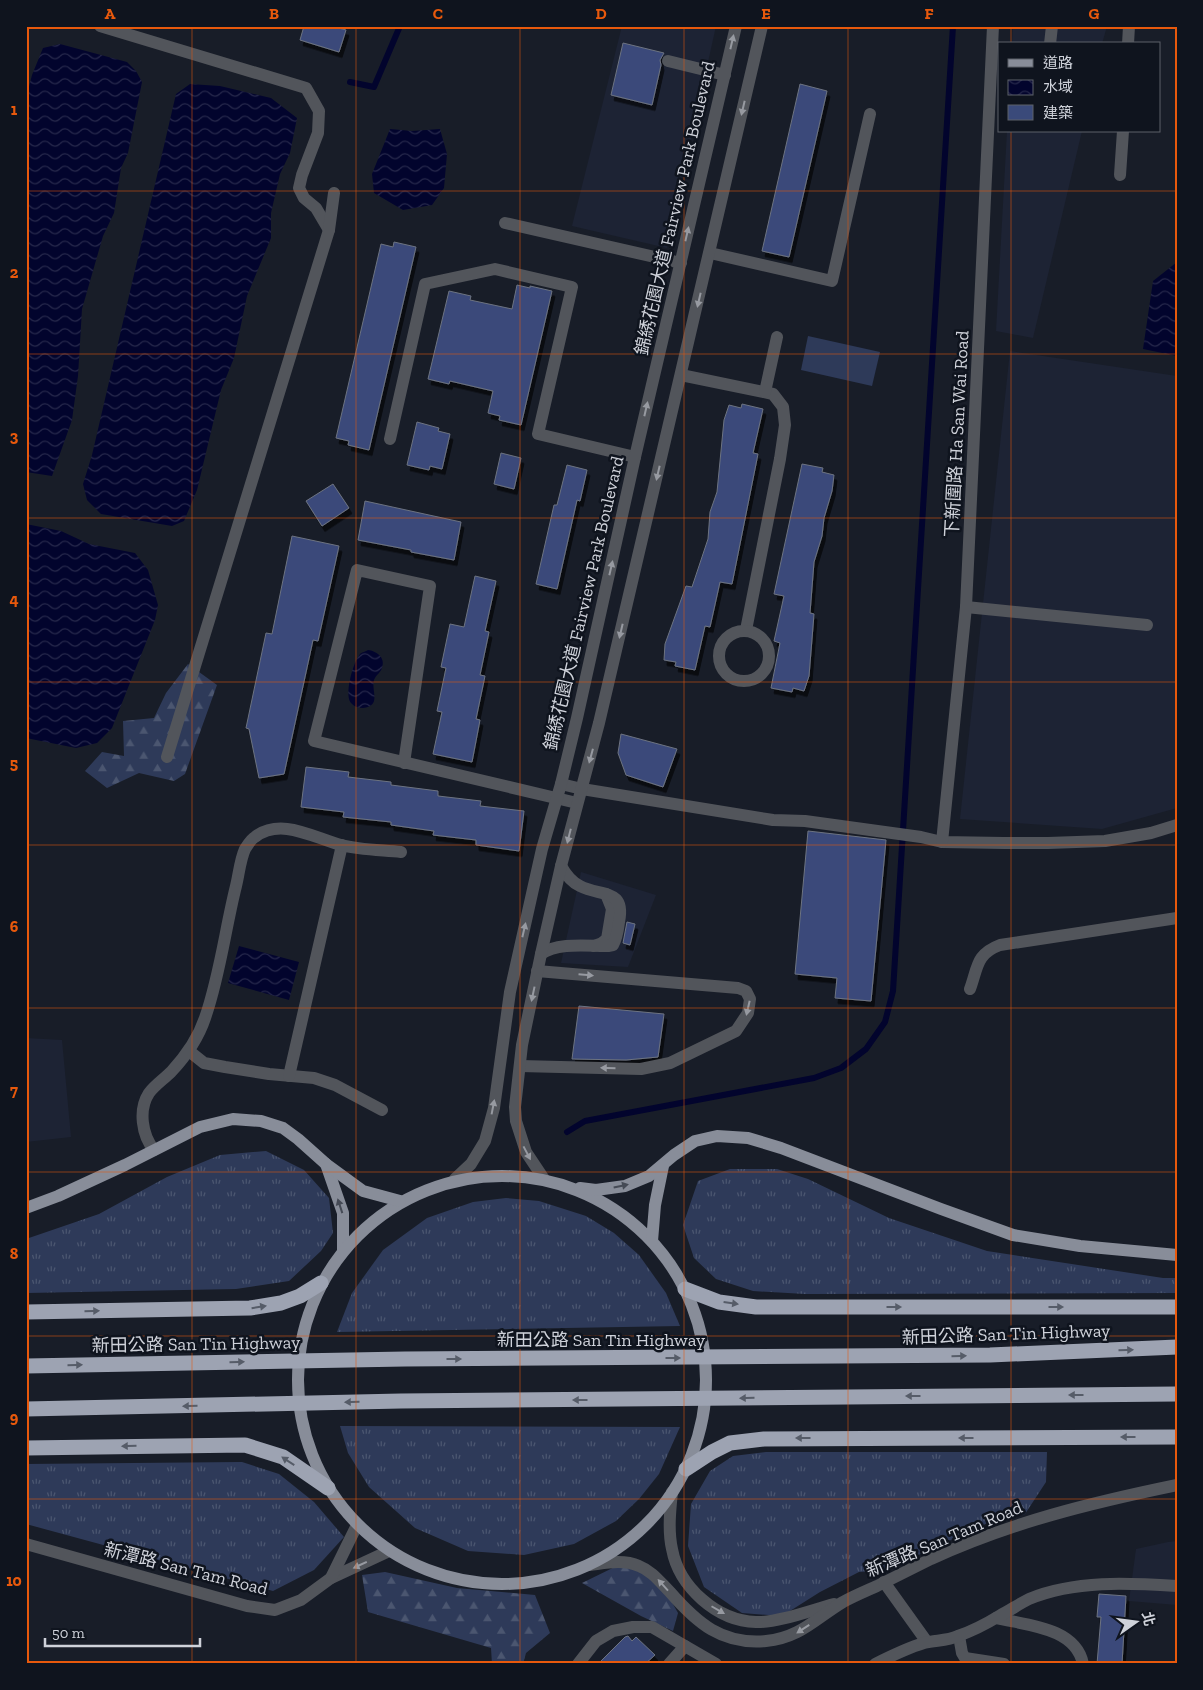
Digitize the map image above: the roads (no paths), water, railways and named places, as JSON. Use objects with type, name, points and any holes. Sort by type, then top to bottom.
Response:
[{"type":"highway","points":[[26,1312],[250,1308],[282,1304],[321,1283]]},
{"type":"highway","points":[[685,1289],[719,1302],[756,1307],[1177,1307]]},
{"type":"highway","name":"新田公路 San Tin Highway","points":[[26,1366],[405,1359],[990,1355],[1177,1347]]},
{"type":"highway","points":[[26,1409],[401,1401],[1177,1394]]},
{"type":"highway","points":[[686,1469],[730,1443],[764,1438],[1177,1437]]},
{"type":"highway","points":[[26,1448],[245,1445],[283,1457],[328,1488]]},
{"type":"main road","points":[[26,1208],[58,1196],[117,1169],[200,1127],[233,1119],[261,1122],[284,1128],[326,1164],[363,1191],[400,1201]]},
{"type":"main road","points":[[575,1188],[625,1216],[652,1241],[685,1289],[700,1327],[707,1382],[702,1426],[686,1469],[672,1492],[658,1512],[622,1547],[590,1566],[550,1580],[520,1585],[485,1585],[446,1578],[412,1564],[389,1551],[357,1525],[328,1488],[308,1446],[299,1404],[299,1351],[308,1312],[321,1283],[343,1250],[369,1223],[400,1201],[423,1190],[455,1179],[508,1174],[544,1179],[575,1188],[596,1190],[625,1186],[649,1176],[674,1155],[695,1141],[717,1136],[748,1138],[780,1148],[1013,1235],[1080,1246],[1177,1256]]},
{"type":"main road","points":[[326,1164],[343,1213],[343,1250]]},
{"type":"main road","points":[[652,1241],[655,1205],[663,1166]]},
{"type":"street","points":[[100,26],[306,88],[320,111],[318,133],[302,175],[300,188],[304,198],[316,208],[329,230]]},
{"type":"street","name":"錦綉花園大道 Fairview Park Boulevard","points":[[455,1179],[471,1164],[485,1141],[494,1108],[510,992],[542,849],[561,784],[736,26]]},
{"type":"street","points":[[544,1179],[526,1152],[516,1121],[515,1107],[522,1045],[561,866],[599,723],[762,26]]},
{"type":"street","name":"下新圍路 Ha San Wai Road","points":[[942,842],[966,607],[993,26]]},
{"type":"street","points":[[1050,42],[1052,26]]},
{"type":"street","points":[[1128,42],[1129,26]]},
{"type":"street","points":[[668,61],[725,75]]},
{"type":"street","points":[[710,253],[832,281],[870,114]]},
{"type":"street","points":[[1120,175],[1122,132]]},
{"type":"street","points":[[167,757],[329,230],[334,193]]},
{"type":"street","points":[[505,223],[681,263]]},
{"type":"street","points":[[390,439],[426,284],[495,269],[572,287],[538,434],[635,457]]},
{"type":"street","points":[[765,392],[777,337]]},
{"type":"street","points":[[681,375],[773,394],[783,407],[785,425],[780,459],[746,630]]},
{"type":"street","points":[[404,763],[430,586],[357,570],[314,741],[404,763],[578,803]]},
{"type":"street","points":[[966,607],[1147,625]]},
{"type":"street","points":[[746,630],[760,636],[768,648],[769,662],[761,674],[748,681],[734,680],[723,671],[718,657],[722,643],[732,633],[746,630]]},
{"type":"street","points":[[561,784],[773,820],[805,821],[921,837],[942,842],[1048,843],[1105,841],[1151,833],[1177,825]]},
{"type":"street","points":[[154,1150],[149,1144],[143,1125],[142,1117],[145,1102],[150,1092],[170,1073],[188,1051],[205,1021],[215,988],[245,849],[254,837],[271,829],[288,829],[342,845],[401,852]]},
{"type":"street","points":[[289,1076],[342,845]]},
{"type":"street","points":[[541,954],[547,949],[556,947],[613,945],[616,938],[621,912],[620,905],[615,899],[606,894],[582,887],[574,882],[566,875],[561,866]]},
{"type":"street","points":[[970,989],[981,956],[988,949],[1000,944],[1177,918]]},
{"type":"street","points":[[520,1066],[641,1069],[670,1063],[736,1030],[748,1013],[750,998],[746,991],[738,988],[537,971]]},
{"type":"street","points":[[188,1051],[204,1063],[269,1074],[314,1078],[335,1085],[382,1110]]},
{"type":"street","name":"新潭路 San Tam Road","points":[[590,1566],[628,1562],[646,1569],[654,1575],[699,1623],[723,1636],[766,1641],[796,1634],[843,1602],[968,1543],[1031,1520],[1100,1501],[1177,1485]]},
{"type":"street","name":"新潭路 San Tam Road","points":[[672,1492],[670,1517],[672,1551],[683,1577],[691,1588],[710,1606],[732,1617],[757,1622],[781,1619],[843,1602]]},
{"type":"street","name":"新潭路 San Tam Road","points":[[330,1578],[357,1525]]},
{"type":"street","name":"新潭路 San Tam Road","points":[[26,1544],[246,1606],[275,1610],[301,1600],[330,1578],[389,1551]]},
{"type":"street","points":[[884,1582],[927,1642]]},
{"type":"street","points":[[875,1664],[911,1647],[927,1642],[947,1641],[996,1618],[1027,1600],[1067,1588],[1130,1583],[1177,1586]]},
{"type":"street","points":[[996,1618],[1058,1632],[1072,1643],[1082,1658],[1083,1664]]},
{"type":"street","points":[[578,1664],[596,1641],[613,1631],[633,1627],[652,1627],[716,1664]]},
{"type":"street","points":[[959,1636],[962,1653],[965,1658],[1004,1664]]},
{"type":"street","points":[[669,1664],[685,1646]]},
{"type":"water","points":[[60,44],[127,62],[136,71],[142,82],[128,153],[121,168],[114,213],[103,236],[82,309],[78,376],[72,420],[52,476],[26,472],[26,98],[32,75],[43,48]]},
{"type":"water","points":[[190,84],[220,86],[271,98],[297,118],[290,153],[280,174],[271,213],[271,238],[247,296],[234,358],[221,390],[197,490],[184,521],[172,526],[101,514],[87,500],[83,484],[92,455],[176,94]]},
{"type":"water","points":[[390,129],[412,131],[440,129],[447,154],[444,188],[432,205],[403,210],[374,193],[372,174]]},
{"type":"water","points":[[1177,262],[1177,356],[1143,349],[1153,281]]},
{"type":"water","points":[[26,524],[61,531],[89,544],[135,553],[148,570],[158,605],[155,620],[112,728],[97,743],[76,748],[26,738]]},
{"type":"water","points":[[368,650],[380,655],[383,664],[373,684],[374,701],[369,707],[360,708],[353,705],[349,700],[350,679],[358,657],[361,653]]},
{"type":"water","points":[[239,946],[299,962],[289,1000],[228,983]]},
{"type":"waterway","points":[[350,82],[374,87],[400,26]]},
{"type":"waterway","points":[[567,1132],[585,1121],[814,1078],[841,1068],[866,1049],[885,1022],[893,991],[953,26]]}]
